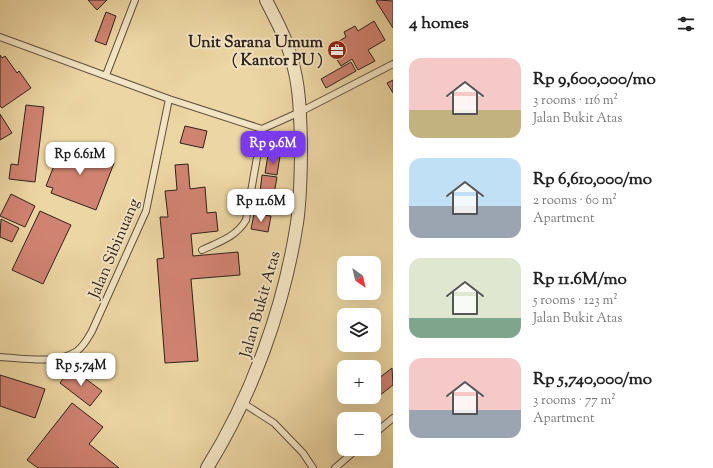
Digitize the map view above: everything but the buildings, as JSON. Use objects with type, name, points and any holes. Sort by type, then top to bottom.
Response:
[{"type":"street","name":"Jalan Bukit Atas","points":[[207,468],[218,451],[243,403],[258,365],[282,292],[297,224],[301,178],[300,112],[293,63],[288,47],[266,0]]},
{"type":"lane","points":[[106,75],[135,0]]},
{"type":"lane","points":[[0,37],[169,99],[262,129],[300,112],[393,64]]},
{"type":"lane","name":"Jalan Sibinuang","points":[[0,357],[42,359],[61,358],[76,351],[86,342],[146,211],[169,99]]},
{"type":"lane","points":[[202,250],[240,230],[246,220],[262,129]]},
{"type":"lane","points":[[243,403],[274,423],[303,453],[313,468]]},
{"type":"lane","points":[[381,428],[393,418]]},
{"type":"lane","points":[[335,468],[349,456]]},
{"type":"place","name":"Unit Sarana Umum ( Kantor PU )","points":[[337,50]]}]
